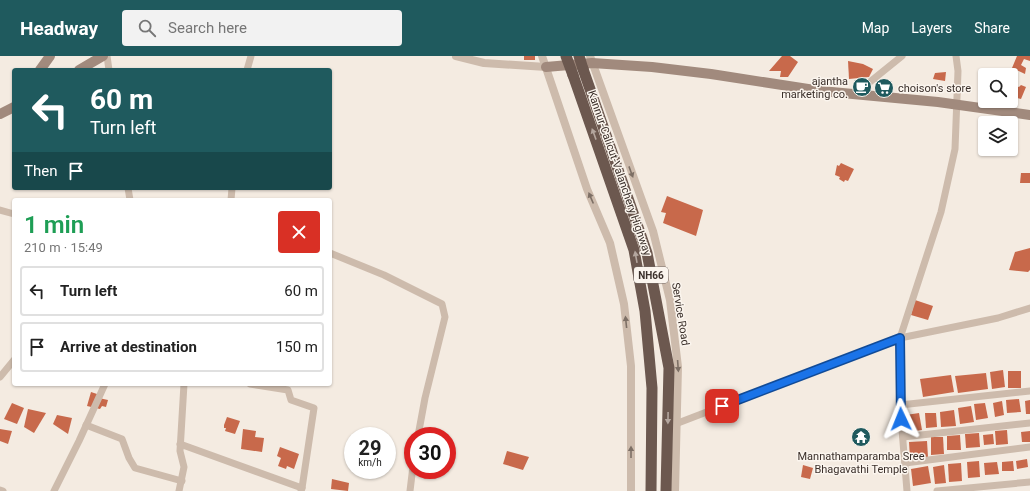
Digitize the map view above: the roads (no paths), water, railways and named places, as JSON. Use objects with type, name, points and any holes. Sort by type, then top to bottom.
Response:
[{"type":"highway","name":"Kannur-Calicut-Valanchery Highway","points":[[566,56],[634,250],[645,311],[652,388],[651,491]]},
{"type":"highway","name":"NH66","points":[[579,56],[589,63],[647,253],[669,368],[666,491]]},
{"type":"main road","points":[[41,68],[50,56]]},
{"type":"main road","points":[[83,68],[103,56]]},
{"type":"main road","points":[[546,67],[589,63],[697,72],[855,94],[956,105],[1030,116]]},
{"type":"street","points":[[107,56],[109,68]]},
{"type":"street","points":[[248,68],[251,56]]},
{"type":"street","points":[[456,56],[484,63],[546,67]]},
{"type":"street","points":[[542,56],[587,189],[610,243],[624,304],[631,366],[631,491]]},
{"type":"street","points":[[855,94],[902,56]]},
{"type":"street","points":[[907,491],[900,405],[900,338],[941,212],[954,149],[958,71],[956,56]]},
{"type":"street","name":"Service Road","points":[[589,63],[653,231],[668,292],[678,367],[678,424],[675,491]]},
{"type":"street","points":[[0,210],[12,213]]},
{"type":"street","points":[[332,254],[384,275],[442,304],[445,317],[425,398],[420,427]]},
{"type":"street","points":[[678,424],[900,338],[998,318],[1030,308]]},
{"type":"street","points":[[0,377],[12,362]]},
{"type":"street","points":[[54,491],[104,386]]},
{"type":"street","points":[[179,491],[184,468],[180,444],[184,386]]},
{"type":"street","points":[[180,444],[302,489],[314,408],[291,400],[288,390],[263,386]]},
{"type":"street","points":[[900,405],[1030,391]]},
{"type":"street","points":[[903,437],[1030,423]]},
{"type":"street","points":[[86,425],[122,439],[129,458],[135,468],[182,481]]},
{"type":"street","points":[[905,463],[1030,447]]},
{"type":"street","points":[[410,491],[411,479]]},
{"type":"street","points":[[937,491],[1030,482]]},
{"type":"street","points":[[0,490],[4,491]]},
{"type":"place","name":"ajantha marketing co.","points":[[862,87]]},
{"type":"place","name":"choison's store","points":[[884,88]]},
{"type":"place","name":"Mannathamparamba Sree Bhagavathi Temple","points":[[861,437]]}]
